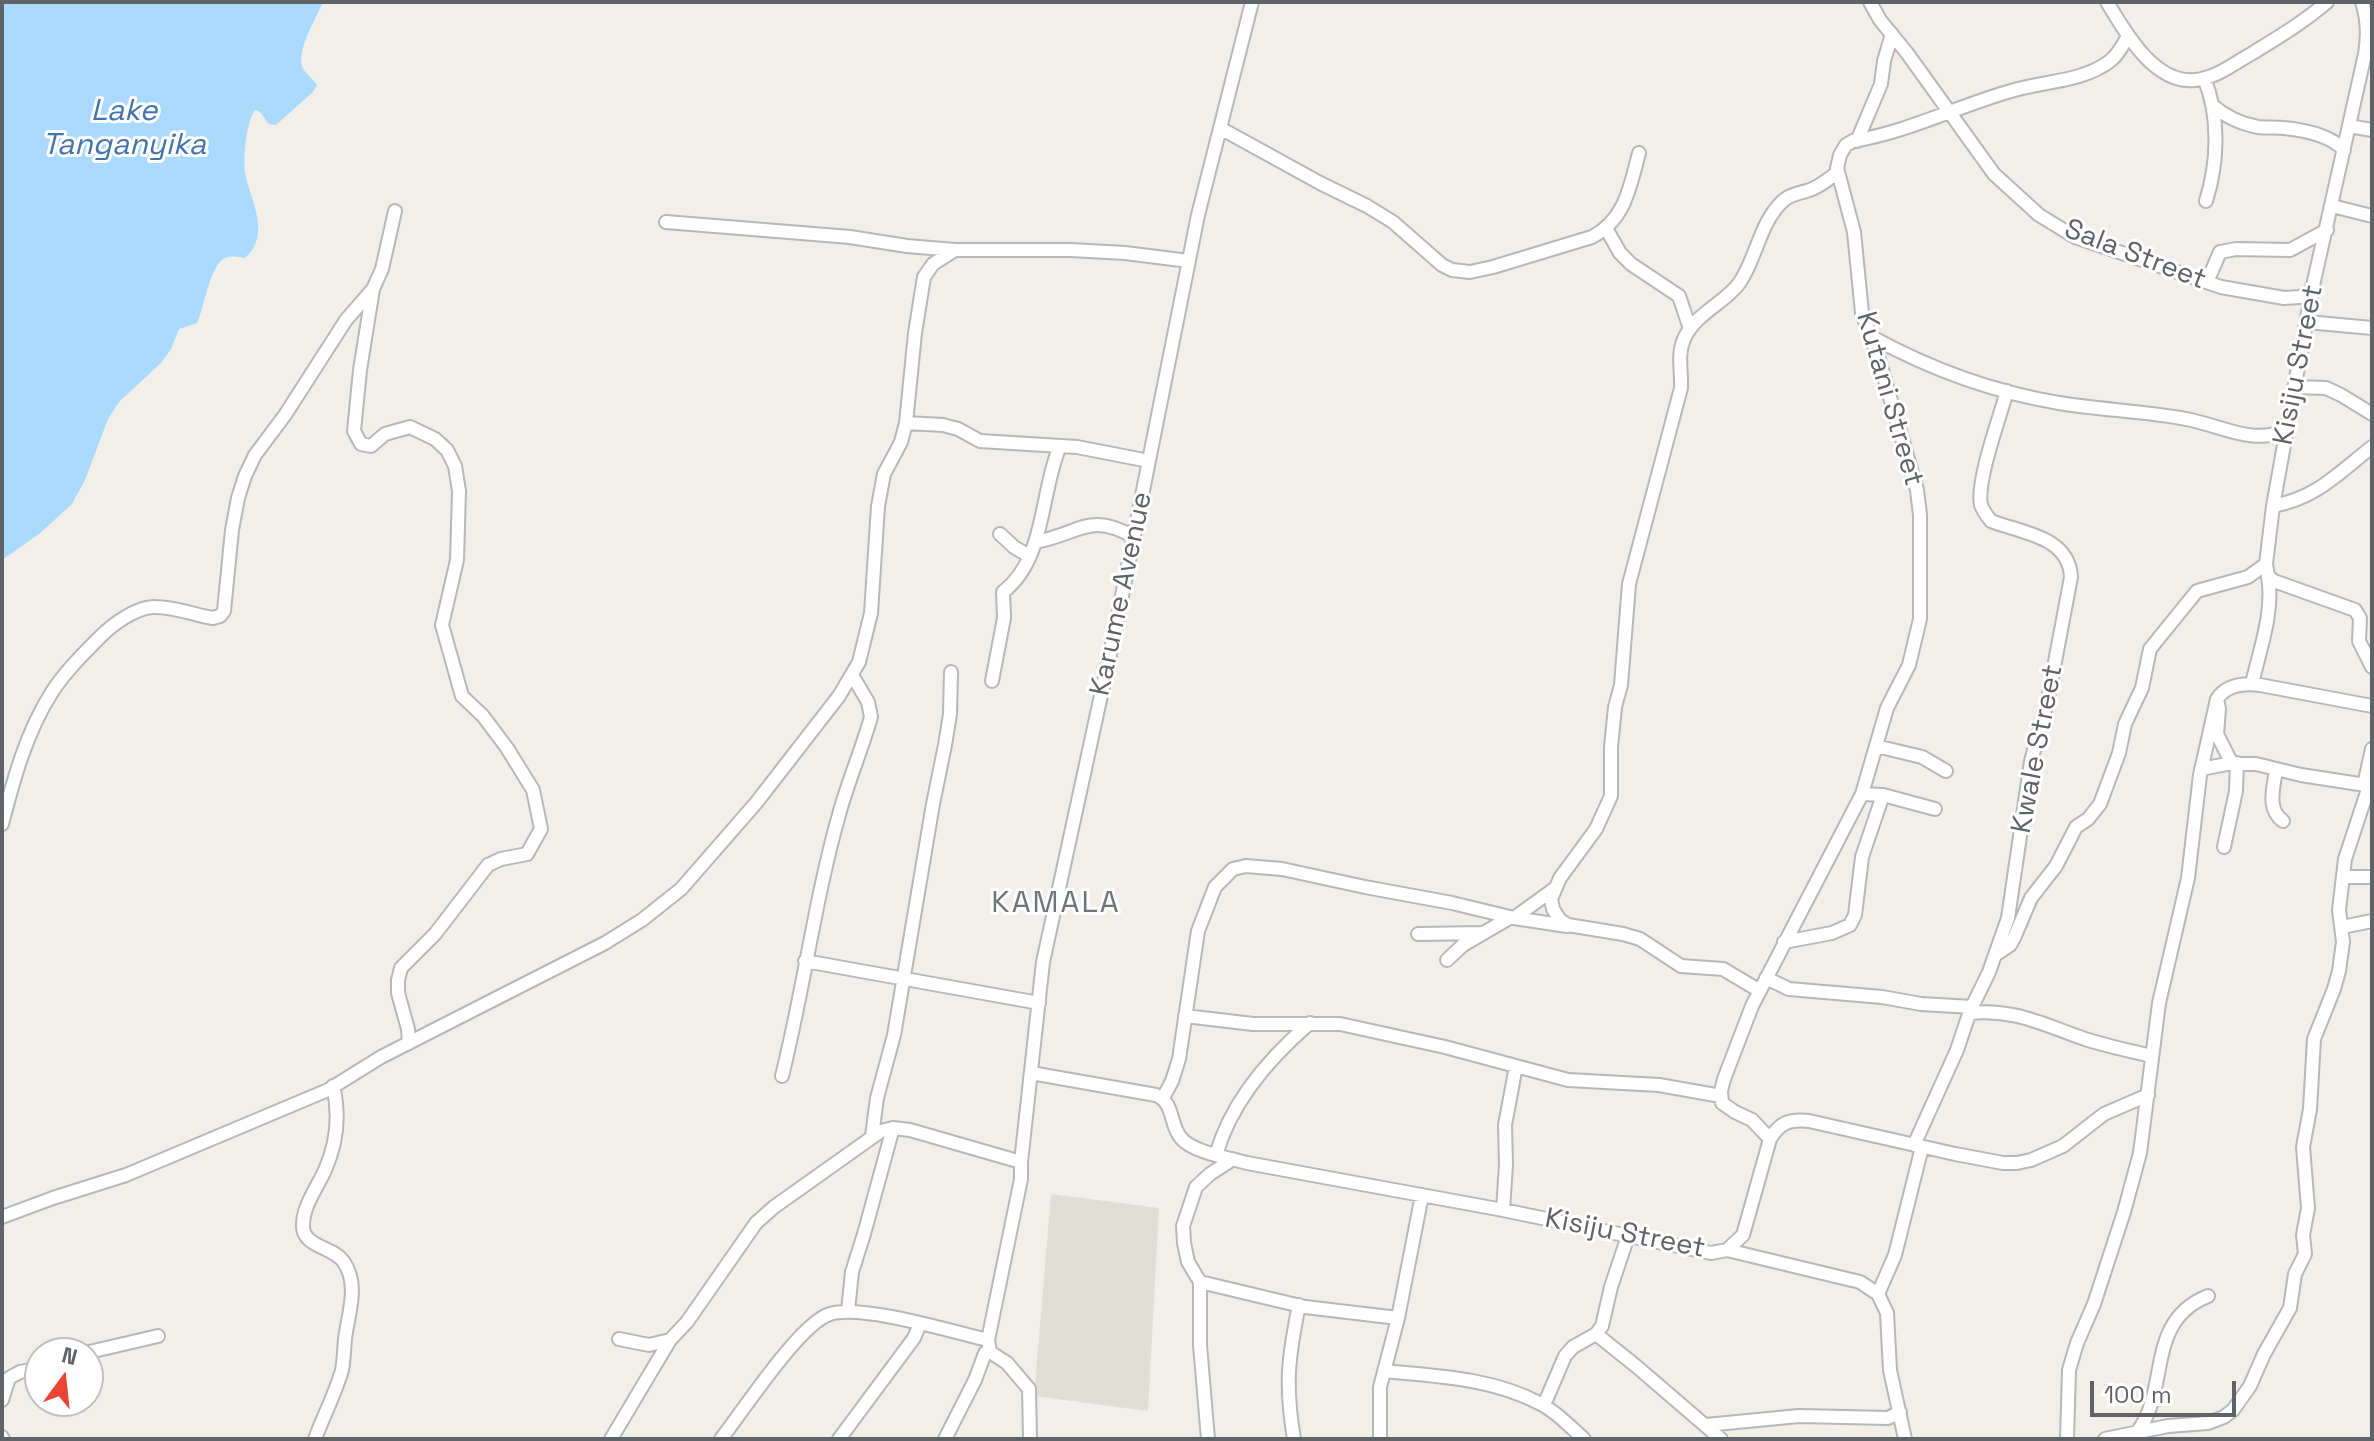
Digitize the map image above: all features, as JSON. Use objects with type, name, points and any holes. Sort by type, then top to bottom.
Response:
[{"type":"street","name":"Karume Avenue","points":[[945,1439],[989,1346],[1021,1179],[1043,962],[1134,537],[1189,261],[1252,2]]},
{"type":"street","name":"Sala Street","points":[[1870,2],[1994,174],[2039,215],[2075,237],[2238,292],[2284,298],[2300,297],[2312,290]]},
{"type":"street","points":[[2107,2],[2143,55],[2179,79],[2217,74],[2280,37],[2327,2]]},
{"type":"street","name":"Kisiju Street","points":[[2252,684],[2269,608],[2271,591],[2267,570],[2273,506],[2286,430],[2312,290],[2368,38],[2367,17],[2362,2]]},
{"type":"street","points":[[1857,141],[1881,84],[1892,34]]},
{"type":"street","points":[[1574,926],[1560,920],[1551,899],[1560,878],[1596,829],[1611,796],[1611,744],[1622,674],[1629,584],[1681,388],[1680,356],[1690,329],[1741,281],[1763,232],[1784,200],[1817,187],[1838,172],[1840,155],[1846,145],[1918,124],[2015,89],[2085,74],[2110,61],[2128,36]]},
{"type":"street","points":[[2204,78],[2212,105],[2216,165],[2206,201]]},
{"type":"street","points":[[2212,105],[2224,115],[2245,123],[2309,133],[2337,142],[2344,150]]},
{"type":"street","points":[[2349,126],[2372,130]]},
{"type":"street","points":[[1220,128],[1393,222],[1442,265],[1452,270],[1470,272],[1607,230],[1623,205],[1639,153]]},
{"type":"street","name":"Kutani Street","points":[[1721,1096],[1734,1048],[1766,978],[1862,794],[1887,708],[1909,665],[1920,619],[1917,490],[1859,297],[1854,232],[1838,172]]},
{"type":"street","points":[[2332,206],[2372,216]]},
{"type":"street","points":[[395,211],[382,269],[373,289],[354,431],[361,444],[371,446],[385,434],[410,427],[435,439],[447,450],[455,466],[459,491],[457,560],[442,625],[462,696],[483,716],[533,790],[541,829],[527,854],[488,865],[435,934],[401,968],[398,993],[409,1043]]},
{"type":"street","points":[[666,222],[850,237],[955,250],[1085,251],[1189,261]]},
{"type":"street","points":[[1607,230],[1620,253],[1631,264],[1679,296],[1690,329]]},
{"type":"street","points":[[2207,282],[2220,252],[2236,249],[2290,250],[2327,230]]},
{"type":"street","points":[[2,1217],[126,1175],[333,1086],[409,1043],[605,943],[642,920],[681,889],[756,803],[839,696],[859,662],[871,613],[875,528],[884,474],[901,442],[906,423],[924,277],[933,264],[955,250]]},
{"type":"street","points":[[2,824],[31,730],[57,685],[107,630],[125,618],[152,607],[213,618],[224,611],[232,530],[245,476],[255,455],[285,415],[346,320],[373,289]]},
{"type":"street","points":[[2307,322],[2372,328]]},
{"type":"street","points":[[1870,336],[1914,359],[2007,391],[2058,403],[2185,419],[2251,436],[2273,437],[2286,430]]},
{"type":"street","points":[[2294,387],[2326,388],[2372,414]]},
{"type":"street","name":"Kwale Street","points":[[1878,1294],[1895,1255],[1918,1146],[2008,918],[2031,761],[2048,699],[2071,577],[2071,565],[2057,547],[2038,536],[1991,521],[1981,504],[1985,469],[2007,391]]},
{"type":"street","points":[[906,423],[943,425],[980,441],[1060,446],[1149,461]]},
{"type":"street","points":[[992,681],[1004,618],[1003,592],[1013,584],[1035,542],[1060,446]]},
{"type":"street","points":[[2273,506],[2291,503],[2316,491],[2372,447]]},
{"type":"street","points":[[1035,542],[1091,524],[1117,527],[1134,537]]},
{"type":"street","points":[[1000,534],[1029,556]]},
{"type":"street","points":[[1995,955],[2010,945],[2031,898],[2056,866],[2076,827],[2088,819],[2100,804],[2119,753],[2125,724],[2142,688],[2150,649],[2197,591],[2267,570],[2274,581],[2355,610],[2360,618],[2359,641],[2372,667]]},
{"type":"street","points":[[872,1136],[877,1098],[894,1035],[945,745],[950,714],[951,672]]},
{"type":"street","points":[[782,1076],[839,812],[871,717],[868,702],[852,675]]},
{"type":"street","points":[[2067,1439],[2069,1370],[2094,1304],[2140,1153],[2159,1003],[2188,878],[2201,769],[2217,699],[2227,688],[2252,684],[2372,706]]},
{"type":"street","points":[[2217,699],[2217,734],[2234,764],[2236,791],[2224,847]]},
{"type":"street","points":[[1876,746],[1922,757],[1946,771]]},
{"type":"street","points":[[2105,1439],[2168,1426],[2208,1423],[2224,1417],[2250,1386],[2290,1308],[2295,1274],[2305,1254],[2303,1235],[2308,1208],[2303,1147],[2310,1109],[2314,1039],[2339,971],[2343,942],[2339,910],[2343,877],[2348,847],[2368,785],[2372,749]]},
{"type":"street","points":[[2201,769],[2256,764],[2368,785]]},
{"type":"street","points":[[2276,769],[2273,807],[2283,821]]},
{"type":"street","points":[[1862,794],[1883,795],[1935,809]]},
{"type":"street","points":[[1784,942],[1832,933],[1847,929],[1850,925],[1855,915],[1862,857],[1883,795]]},
{"type":"street","points":[[1031,1073],[1163,1098],[1179,1059],[1198,931],[1215,887],[1226,873],[1246,866],[1282,869],[1513,918],[1623,934],[1640,939],[1681,966],[1723,969],[1760,991]]},
{"type":"street","points":[[2343,877],[2372,877]]},
{"type":"street","points":[[1447,960],[1463,945],[1513,918],[1554,889]]},
{"type":"street","points":[[2342,927],[2372,921]]},
{"type":"street","points":[[1418,934],[1482,933]]},
{"type":"street","points":[[805,961],[1039,1003]]},
{"type":"street","points":[[1766,978],[1789,989],[1882,997],[2028,1018],[2084,1039],[2152,1056]]},
{"type":"street","points":[[1185,1016],[1253,1024],[1340,1024],[1445,1047],[1568,1080],[1659,1085],[1721,1096],[1722,1103],[1752,1120],[1770,1139],[1784,1122],[1794,1119],[2003,1163],[2031,1160],[2063,1146],[2104,1114],[2148,1095]]},
{"type":"street","points":[[1216,1155],[1227,1122],[1244,1095],[1278,1052],[1310,1023]]},
{"type":"street","points":[[1503,1210],[1505,1125],[1516,1066]]},
{"type":"street","points":[[315,1439],[341,1374],[351,1300],[351,1280],[343,1261],[329,1249],[309,1240],[303,1231],[304,1214],[329,1159],[337,1130],[338,1104],[333,1086]]},
{"type":"street","name":"Kisiju Street","points":[[1163,1098],[1181,1138],[1216,1155],[1711,1253],[1727,1250],[1743,1235],[1770,1139]]},
{"type":"street","points":[[848,1311],[852,1272],[893,1128]]},
{"type":"street","points":[[611,1439],[670,1340],[687,1322],[756,1223],[872,1136],[893,1128],[910,1130],[1021,1162]]},
{"type":"street","points":[[1208,1439],[1200,1345],[1200,1282],[1188,1262],[1183,1226],[1196,1187],[1233,1159]]},
{"type":"street","points":[[1380,1439],[1379,1402],[1384,1371],[1398,1318],[1422,1195]]},
{"type":"street","points":[[1544,1405],[1565,1356],[1573,1347],[1596,1334],[1602,1326],[1628,1236]]},
{"type":"street","points":[[1727,1250],[1860,1282],[1878,1294],[1887,1313],[1890,1370],[1904,1439]]},
{"type":"street","points":[[1200,1282],[1299,1305],[1398,1318]]},
{"type":"street","points":[[2138,1431],[2150,1408],[2162,1355],[2174,1323],[2188,1305],[2208,1296]]},
{"type":"street","points":[[1294,1439],[1287,1396],[1287,1371],[1299,1305]]},
{"type":"street","points":[[721,1439],[810,1326],[820,1318],[848,1311],[893,1317],[989,1346],[1029,1389],[1030,1439]]},
{"type":"street","points":[[839,1439],[914,1338],[920,1324]]},
{"type":"street","points":[[1596,1334],[1718,1438]]},
{"type":"street","points":[[104,1349],[158,1336]]},
{"type":"street","points":[[619,1339],[649,1345],[670,1340]]},
{"type":"street","points":[[2,1400],[9,1378],[24,1371]]},
{"type":"street","points":[[1384,1371],[1467,1380],[1504,1388],[1544,1405],[1584,1439]]},
{"type":"street","points":[[1706,1425],[1799,1416],[1888,1418],[1900,1412]]},
{"type":"street","points":[[1888,1418],[1904,1439]]},
{"type":"shaded area","points":[[1051,1194],[1159,1208],[1148,1411],[1034,1396]]},
{"type":"water","name":"Lake Tanganyika","points":[[2,2],[323,2],[301,55],[304,70],[317,85],[313,92],[276,125],[269,124],[255,110],[249,123],[244,162],[258,219],[253,249],[245,258],[230,257],[220,262],[211,278],[197,323],[179,329],[161,363],[119,402],[108,419],[85,480],[72,504],[39,534],[2,560]]},
{"type":"district","name":"KAMALA","points":[[1056,904]]}]
